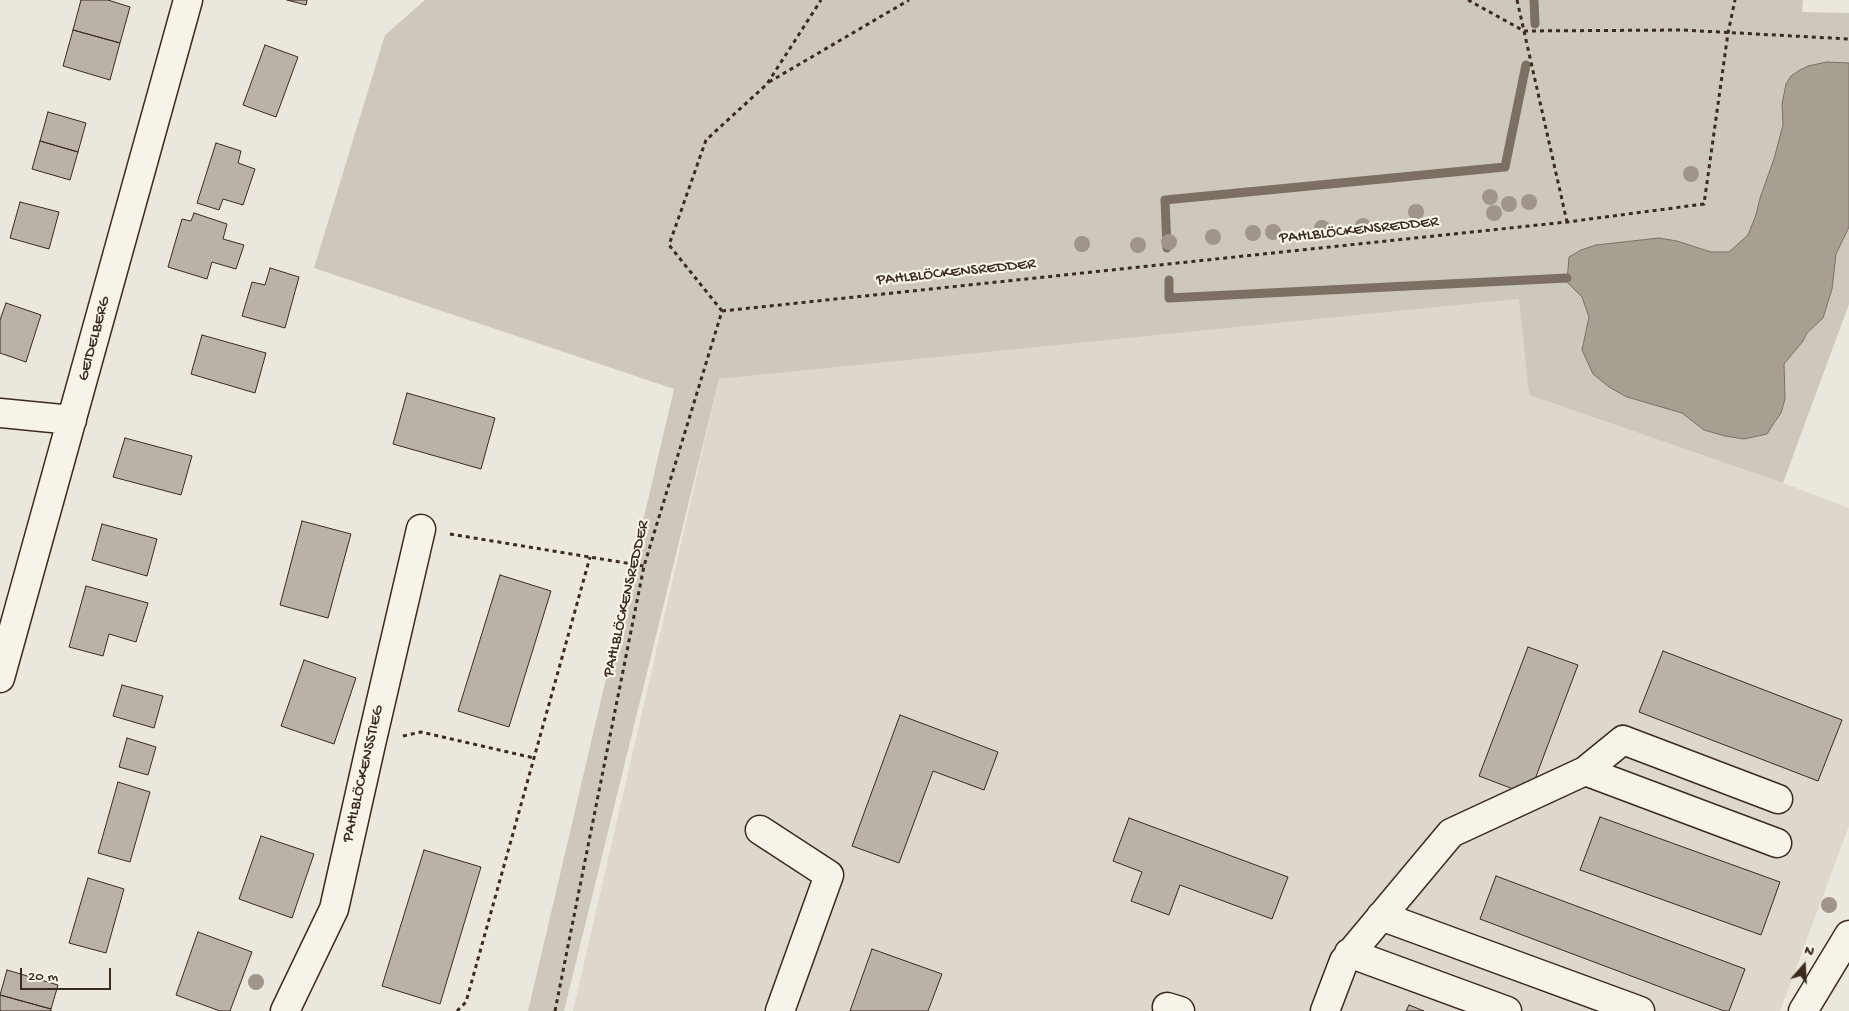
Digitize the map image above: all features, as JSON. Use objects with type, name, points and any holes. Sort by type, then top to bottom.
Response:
[{"type":"street","name":"GEIDELBERG","points":[[0,678],[188,0]]},
{"type":"street","points":[[0,413],[72,420]]},
{"type":"street","name":"PAHLBLÖCKENSSTIEG","points":[[285,1011],[334,909],[370,744],[421,529]]},
{"type":"street","points":[[1325,1011],[1344,960],[1451,833],[1585,771],[1623,740],[1778,799]]},
{"type":"street","points":[[1585,771],[1777,843]]},
{"type":"street","points":[[760,830],[829,875],[780,1011]]},
{"type":"street","points":[[1381,916],[1640,1011]]},
{"type":"street","points":[[1803,1011],[1849,935]]},
{"type":"street","points":[[1350,954],[1507,1011]]},
{"type":"path","points":[[767,84],[822,0]]},
{"type":"path","points":[[722,311],[669,245],[706,140],[767,84],[908,0]]},
{"type":"path","points":[[1468,0],[1524,31],[1682,30],[1849,39]]},
{"type":"path","points":[[1517,0],[1567,222]]},
{"type":"path","name":"PAHLBLÖCKENSREDDER","points":[[555,1011],[644,566],[722,311],[1567,222],[1704,204],[1728,33],[1735,0]]},
{"type":"path","points":[[421,529],[644,566]]},
{"type":"path","points":[[457,1011],[466,1002],[590,557]]},
{"type":"path","points":[[370,744],[421,732],[534,758]]},
{"type":"shaded area","points":[[425,0],[1803,0],[1802,12],[1849,13],[1849,304],[1783,483],[1529,395],[1519,299],[719,379],[564,1011],[528,1011],[674,389],[314,268],[385,35]]},
{"type":"shaded area","points":[[1827,62],[1849,63],[1849,227],[1836,254],[1832,289],[1823,318],[1807,333],[1803,341],[1784,364],[1785,399],[1781,413],[1767,434],[1744,439],[1704,430],[1682,413],[1627,397],[1609,387],[1593,374],[1582,350],[1589,317],[1582,297],[1567,282],[1569,257],[1581,250],[1596,245],[1659,238],[1677,241],[1711,252],[1729,252],[1748,235],[1756,215],[1783,125],[1782,104],[1786,84],[1791,76],[1800,70],[1808,66]]},
{"type":"shaded area","points":[[1520,299],[1529,395],[1783,483],[1849,508],[1849,826],[1780,1011],[573,1011],[719,379]]},
{"type":"building","points":[[81,0],[108,0],[130,7],[120,43],[73,30]]},
{"type":"building","points":[[287,0],[307,0],[306,5]]},
{"type":"building","points":[[73,30],[120,43],[110,80],[63,66]]},
{"type":"building","points":[[265,45],[298,57],[276,117],[243,105]]},
{"type":"building","points":[[48,112],[86,123],[78,152],[40,141]]},
{"type":"building","points":[[40,141],[78,152],[70,180],[32,169]]},
{"type":"building","points":[[216,143],[241,151],[238,163],[255,169],[243,205],[223,199],[219,210],[197,203]]},
{"type":"building","points":[[20,202],[59,212],[49,249],[10,238]]},
{"type":"building","points":[[194,213],[227,224],[223,239],[244,245],[236,269],[212,262],[207,279],[168,267],[182,219],[191,221]]},
{"type":"building","points":[[270,268],[299,277],[285,328],[242,316],[252,282],[265,285]]},
{"type":"building","points":[[6,303],[41,315],[26,362],[0,353],[0,320]]},
{"type":"building","points":[[202,335],[266,353],[255,393],[191,374]]},
{"type":"building","points":[[407,393],[495,418],[481,469],[393,444]]},
{"type":"building","points":[[125,438],[192,456],[181,495],[113,477]]},
{"type":"building","points":[[302,521],[351,534],[328,618],[280,605]]},
{"type":"building","points":[[102,524],[157,539],[147,576],[92,560]]},
{"type":"building","points":[[500,575],[551,591],[509,727],[458,711]]},
{"type":"building","points":[[86,586],[148,603],[136,642],[109,634],[103,656],[69,647]]},
{"type":"building","points":[[1528,647],[1578,665],[1529,795],[1479,776]]},
{"type":"building","points":[[1663,651],[1842,720],[1818,781],[1639,712]]},
{"type":"building","points":[[304,660],[356,678],[334,744],[281,726]]},
{"type":"building","points":[[122,685],[163,696],[154,728],[113,716]]},
{"type":"building","points":[[900,715],[998,752],[984,790],[933,771],[899,863],[852,846]]},
{"type":"building","points":[[127,738],[156,747],[148,775],[119,767]]},
{"type":"building","points":[[118,782],[150,792],[130,862],[98,853]]},
{"type":"building","points":[[1600,817],[1780,882],[1761,935],[1580,870]]},
{"type":"building","points":[[1129,818],[1288,877],[1272,919],[1180,885],[1169,915],[1131,901],[1142,872],[1113,861]]},
{"type":"building","points":[[261,836],[314,854],[292,918],[239,899]]},
{"type":"building","points":[[424,850],[481,867],[440,1004],[382,986]]},
{"type":"building","points":[[1496,876],[1745,969],[1729,1011],[1724,1011],[1480,919]]},
{"type":"building","points":[[88,878],[124,889],[106,953],[69,943]]},
{"type":"building","points":[[198,932],[252,952],[230,1011],[220,1011],[176,995]]},
{"type":"building","points":[[872,949],[942,974],[928,1011],[850,1011]]},
{"type":"building","points":[[7,970],[58,985],[51,1009],[0,995]]},
{"type":"building","points":[[0,995],[51,1009],[51,1011],[0,1011]]},
{"type":"building","points":[[1409,1005],[1424,1011],[1406,1011]]},
{"type":"waterway","points":[[1534,0],[1535,24]]},
{"type":"waterway","points":[[1167,248],[1165,200],[1505,167],[1526,65]]},
{"type":"waterway","points":[[1169,280],[1169,298],[1567,278]]}]
